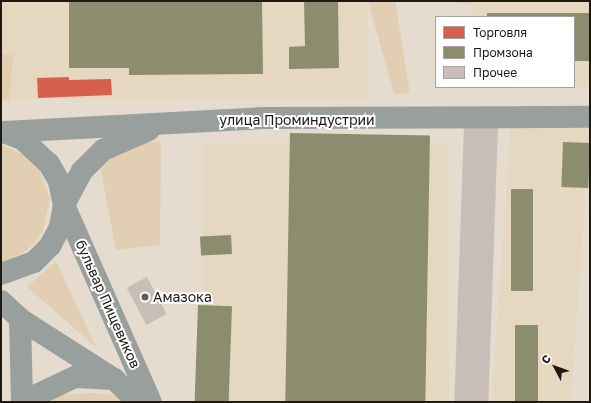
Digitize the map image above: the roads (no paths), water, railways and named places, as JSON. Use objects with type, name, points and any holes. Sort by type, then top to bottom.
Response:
[{"type":"main road","name":"улица Проминдустрии","points":[[3,132],[267,118],[590,117]]},
{"type":"main road","points":[[64,205],[82,171],[103,150],[169,123]]},
{"type":"main road","name":"бульвар Пищевиков","points":[[3,132],[22,139],[49,164],[59,181],[64,205],[151,402]]},
{"type":"main road","name":"бульвар Пищевиков","points":[[1,274],[34,262],[50,246],[60,227],[64,205]]},
{"type":"main road","points":[[1,301],[20,319],[114,379]]},
{"type":"main road","name":"бульвар Пищевиков","points":[[20,319],[22,402],[75,377],[114,379],[138,402]]},
{"type":"place","name":"Амазока","points":[[145,297]]}]
